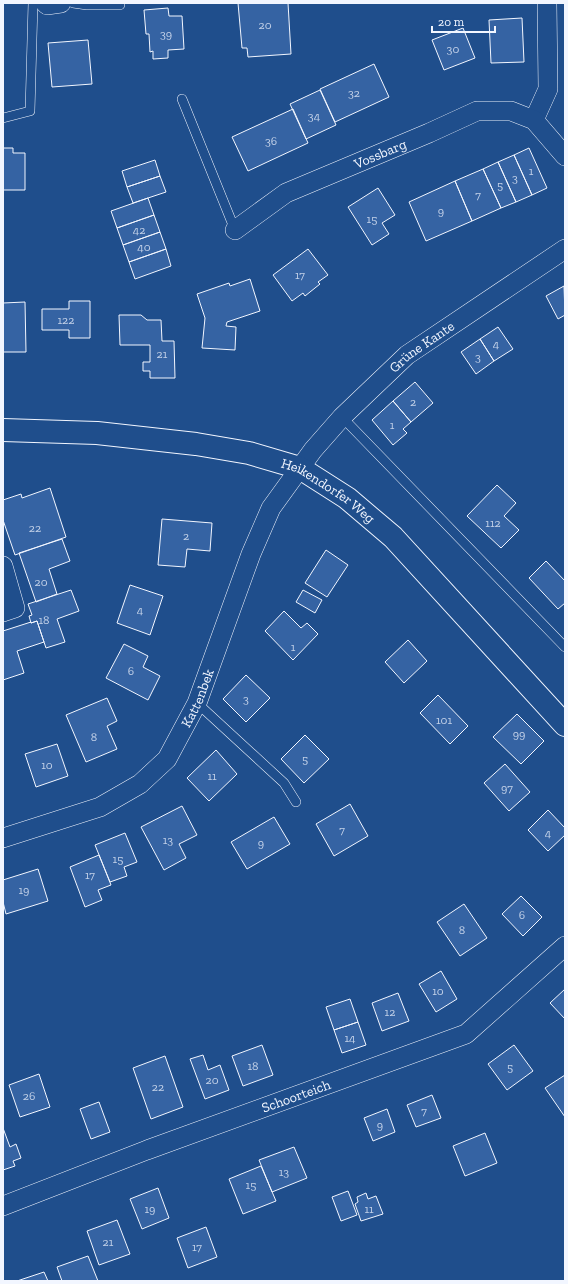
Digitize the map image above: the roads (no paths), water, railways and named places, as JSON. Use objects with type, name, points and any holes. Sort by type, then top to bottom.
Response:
[{"type":"street","points":[[45,3],[47,5],[61,3]]},
{"type":"street","points":[[534,120],[548,89],[547,3]]},
{"type":"street","name":"Vossbarg","points":[[235,230],[286,193],[429,133],[477,111],[511,111],[534,120],[565,156]]},
{"type":"street","name":"Grüne Kante","points":[[300,468],[313,450],[342,417],[408,355],[565,249]]},
{"type":"street","name":"Heikendorfer Weg","points":[[3,430],[97,433],[196,444],[249,452],[300,468],[347,498],[393,537],[565,725]]},
{"type":"street","name":"Kattenbek","points":[[3,838],[100,807],[140,784],[167,759],[197,703],[259,534],[271,508],[300,468]]},
{"type":"street","points":[[3,566],[15,608],[3,612]]},
{"type":"street","name":"Schoorteich","points":[[3,1206],[148,1150],[466,1034],[565,946]]},
{"type":"lane","points":[[3,118],[30,111],[33,3]]},
{"type":"lane","points":[[73,3],[87,5],[120,5]]},
{"type":"lane","points":[[182,98],[235,230]]},
{"type":"lane","points":[[342,417],[565,647]]},
{"type":"lane","points":[[197,703],[284,783],[296,802]]}]
